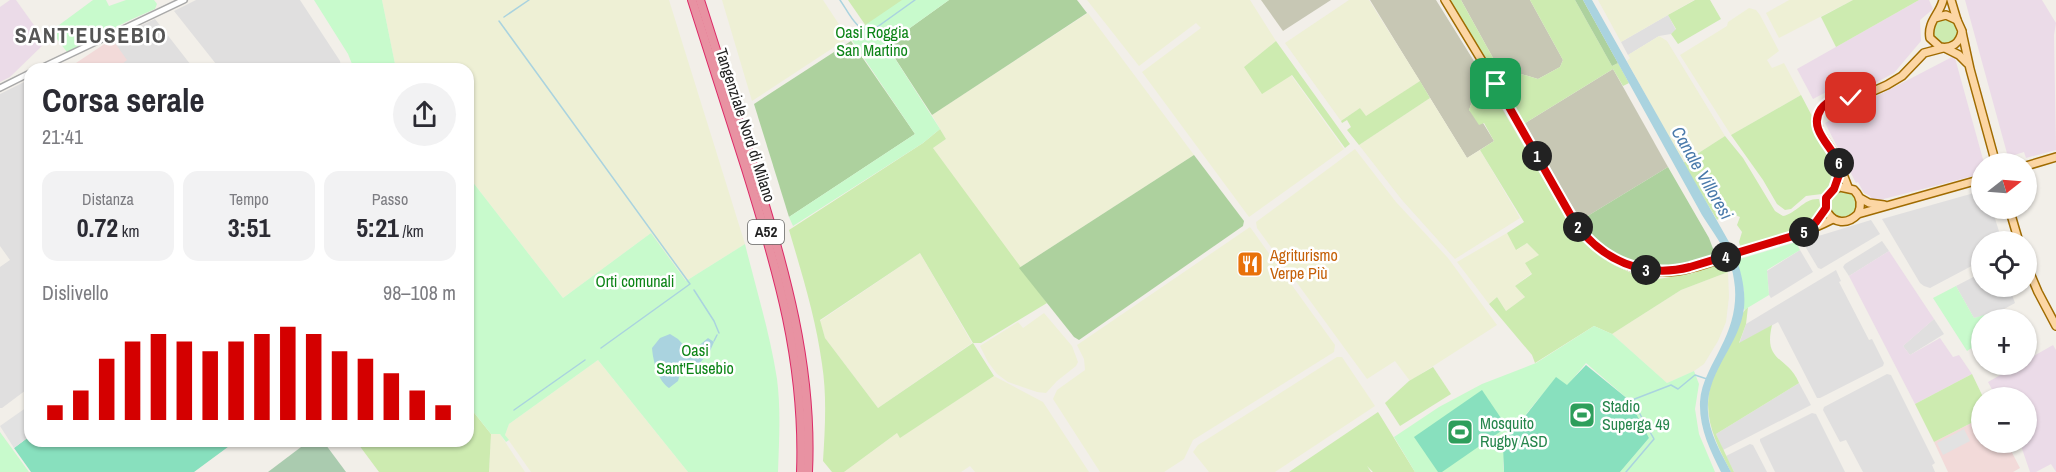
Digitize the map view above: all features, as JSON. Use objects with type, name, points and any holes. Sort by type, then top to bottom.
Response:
[{"type":"highway","name":"Tangenziale Nord di Milano","points":[[692,0],[762,221],[786,305],[798,383],[801,472]]},
{"type":"highway","name":"Tangenziale Nord di Milano","points":[[700,0],[776,241],[795,311],[807,394],[808,472]]},
{"type":"highway","name":"A52","points":[[705,0],[717,40],[725,80]]},
{"type":"main road","points":[[1445,0],[1575,223],[1588,240],[1620,263],[1653,271],[1677,271],[1791,237],[1833,219],[1846,222],[1858,214],[1971,182]]},
{"type":"main road","points":[[1922,55],[1930,25],[1941,10],[1944,0]]},
{"type":"main road","points":[[1951,0],[1962,32],[1993,153]]},
{"type":"main road","points":[[1935,18],[1946,15],[1958,20]]},
{"type":"main road","points":[[1848,187],[1836,156],[1820,135],[1817,118],[1822,108],[1832,100],[1860,97],[1894,82],[1922,55],[1956,43],[1962,32]]},
{"type":"main road","points":[[1929,33],[1934,43],[1962,57],[1970,69]]},
{"type":"main road","points":[[2037,162],[2056,157]]},
{"type":"main road","points":[[1833,219],[1826,208],[1826,198],[1834,189],[1841,169]]},
{"type":"main road","points":[[1834,189],[1848,187],[1860,198],[1876,205],[1899,203]]},
{"type":"main road","points":[[1858,214],[1860,198]]},
{"type":"main road","points":[[1803,233],[1816,222],[1826,208]]},
{"type":"main road","points":[[2037,289],[2056,326]]},
{"type":"street","points":[[52,63],[184,0]]},
{"type":"street","points":[[0,88],[24,76]]},
{"type":"shaded area","points":[[10,0],[16,0],[46,42],[10,77],[0,82],[0,7]]},
{"type":"shaded area","points":[[196,0],[300,0],[340,63],[215,63],[174,11]]},
{"type":"shaded area","points":[[382,0],[669,0],[745,244],[686,281],[651,233],[563,298],[474,184],[474,63],[395,63]]},
{"type":"shaded area","points":[[722,0],[823,0],[848,38],[752,101]]},
{"type":"shaded area","points":[[1087,0],[1250,0],[1276,41],[1244,67],[1291,75],[1344,149],[1249,217],[1142,72],[1201,28],[1196,23],[1139,66]]},
{"type":"shaded area","points":[[1261,0],[1331,0],[1283,31]]},
{"type":"shaded area","points":[[1349,0],[1369,0],[1420,81],[1366,117],[1360,108],[1341,121],[1285,43]]},
{"type":"shaded area","points":[[1370,0],[1436,0],[1482,74],[1469,110],[1483,123],[1494,141],[1467,158]]},
{"type":"shaded area","points":[[1461,0],[1530,0],[1563,60],[1560,67],[1538,79],[1498,67]]},
{"type":"shaded area","points":[[1598,0],[1694,0],[1621,42]]},
{"type":"shaded area","points":[[1789,0],[1853,0],[1779,38],[1766,13]]},
{"type":"shaded area","points":[[1919,0],[1929,0],[1933,9],[1920,20],[1921,41],[1894,73],[1862,90],[1834,88],[1813,99],[1797,69]]},
{"type":"shaded area","points":[[1965,0],[2042,0],[2056,23],[2054,35],[2056,150],[2037,155],[2037,153],[2024,152],[2007,153]]},
{"type":"shaded area","points":[[1749,8],[1756,10],[1760,15],[1779,51],[1767,60],[1772,68],[1784,63],[1801,95],[1731,135],[1680,55],[1727,26],[1728,22]]},
{"type":"shaded area","points":[[1088,13],[1194,155],[1019,268],[933,148],[946,139],[932,115]]},
{"type":"shaded area","points":[[1668,15],[1676,30],[1671,34],[1659,36],[1628,55],[1621,42]]},
{"type":"shaded area","points":[[155,19],[189,63],[123,63],[126,60],[112,39]]},
{"type":"shaded area","points":[[1659,36],[1667,41],[1725,136],[1683,163],[1627,61],[1630,58],[1628,55]]},
{"type":"shaded area","points":[[112,39],[127,60],[123,63],[76,63]]},
{"type":"shaded area","points":[[1952,57],[1955,58],[1981,153],[1971,153],[1971,177],[1872,202],[1870,196],[1864,193],[1858,182],[1856,183],[1825,123]]},
{"type":"shaded area","points":[[1613,69],[1668,167],[1581,220],[1522,125]]},
{"type":"shaded area","points":[[24,82],[24,392],[2,408],[0,408],[0,267],[10,260],[0,246],[0,94]]},
{"type":"shaded area","points":[[1430,98],[1467,158],[1480,150],[1520,218],[1455,259],[1402,200],[1359,145]]},
{"type":"shaded area","points":[[1355,149],[1396,202],[1448,258],[1497,325],[1410,381],[1395,361],[1367,379],[1257,228],[1256,222]]},
{"type":"shaded area","points":[[1971,194],[1971,219],[1995,219],[1999,231],[1971,231],[1971,266],[1930,288],[1920,283],[1882,219]]},
{"type":"shaded area","points":[[1871,220],[1880,234],[1821,269],[1818,268],[1802,241]]},
{"type":"shaded area","points":[[1250,227],[1335,345],[1334,352],[1193,440],[1184,459],[1164,472],[1100,472],[1053,399],[1057,390],[1085,370],[1084,359],[1077,345]]},
{"type":"shaded area","points":[[1507,233],[1517,250],[1527,243],[1540,256],[1525,263],[1532,273],[1515,286],[1525,297],[1506,311],[1497,297],[1489,304],[1457,262]]},
{"type":"shaded area","points":[[1882,241],[1889,251],[1849,276],[1843,267],[1845,264]]},
{"type":"shaded area","points":[[1800,250],[1813,272],[1771,298],[1767,271]]},
{"type":"shaded area","points":[[1889,251],[1934,319],[1903,346],[1910,355],[1940,338],[1953,357],[1959,355],[1971,375],[1915,404],[1849,276]]},
{"type":"shaded area","points":[[920,253],[972,343],[878,408],[825,338],[820,321]]},
{"type":"shaded area","points":[[1836,270],[1841,281],[1839,282],[1869,340],[1872,339],[1884,363],[1883,366],[1817,398],[1778,322],[1739,344],[1746,324]]},
{"type":"shaded area","points":[[1728,272],[1729,297],[1726,322],[1704,364],[1694,371],[1667,383],[1612,334],[1681,290]]},
{"type":"shaded area","points":[[1971,278],[1971,297],[2013,297],[2015,303],[2004,309],[1971,309],[1971,313],[1956,286]]},
{"type":"shaded area","points":[[1044,313],[1072,346],[1078,362],[1046,393],[1008,382],[997,374],[980,346],[1018,322],[1023,328]]},
{"type":"shaded area","points":[[1934,319],[1944,334],[1910,355],[1903,346]]},
{"type":"shaded area","points":[[2053,345],[2056,350],[2056,472],[2051,464],[2036,472],[2030,472],[2023,453],[2037,453],[2037,387],[1991,387],[1988,382],[2000,375],[2037,375],[2037,354]]},
{"type":"shaded area","points":[[1337,357],[1342,357],[1375,406],[1275,472],[1209,472],[1193,452],[1198,445]]},
{"type":"shaded area","points":[[598,360],[688,472],[531,472],[505,435],[509,424]]},
{"type":"shaded area","points":[[1887,374],[1891,375],[1935,463],[1932,465],[1935,472],[1863,472],[1846,440],[1840,442],[1823,410],[1824,407]]},
{"type":"shaded area","points":[[994,376],[1043,402],[1089,472],[975,472],[970,466],[961,472],[844,472],[897,433],[901,437]]},
{"type":"shaded area","points":[[1799,383],[1811,405],[1723,450],[1716,434]]},
{"type":"shaded area","points":[[24,409],[24,440],[14,448],[0,426]]},
{"type":"shaded area","points":[[1812,413],[1816,414],[1845,472],[1775,472],[1760,439]]},
{"type":"shaded area","points":[[1971,423],[1971,453],[2012,453],[2020,468],[2013,472],[1948,472],[1934,442]]},
{"type":"shaded area","points":[[1964,429],[1970,441],[1943,455],[1937,443]]},
{"type":"shaded area","points":[[491,434],[500,434],[525,472],[489,472]]},
{"type":"shaded area","points":[[1750,444],[1753,445],[1767,472],[1734,472],[1726,456]]},
{"type":"green space","points":[[93,0],[106,0],[109,6],[126,0],[154,0],[157,4],[155,9],[67,52],[51,31]]},
{"type":"green space","points":[[314,0],[382,0],[395,63],[352,63]]},
{"type":"green space","points":[[848,0],[903,0],[866,26]]},
{"type":"green space","name":"Oasi Roggia San Martino","points":[[902,0],[949,0],[887,46],[940,129],[923,143],[793,226],[789,217],[915,134],[849,36]]},
{"type":"green space","points":[[949,0],[1077,0],[1087,13],[932,115],[887,46]]},
{"type":"green space","points":[[1449,0],[1461,0],[1498,67],[1538,79],[1560,67],[1563,60],[1530,0],[1575,0],[1612,66],[1618,63],[1629,83],[1623,86],[1613,69],[1522,125]]},
{"type":"green space","points":[[1575,0],[1583,0],[1618,63],[1612,66]]},
{"type":"green space","points":[[1695,0],[1710,0],[1721,19],[1678,44],[1671,34],[1676,29],[1668,15]]},
{"type":"green space","points":[[1853,0],[1919,0],[1836,47],[1821,17]]},
{"type":"green space","points":[[1945,18],[1954,22],[1958,31],[1954,40],[1945,44],[1936,40],[1932,31],[1936,22]]},
{"type":"green space","points":[[851,41],[915,134],[789,217],[754,104]]},
{"type":"green space","points":[[1276,41],[1350,144],[1345,148],[1292,75],[1262,94],[1244,67]]},
{"type":"green space","points":[[1482,74],[1571,227],[1591,249],[1614,265],[1636,275],[1658,279],[1690,274],[1725,263],[1728,272],[1681,290],[1612,334],[1594,326],[1535,363],[1532,355],[1489,304],[1497,297],[1506,311],[1525,297],[1515,286],[1532,274],[1525,263],[1539,255],[1527,243],[1516,250],[1507,233],[1524,222],[1480,150],[1494,141],[1484,123],[1479,125],[1469,110]]},
{"type":"green space","points":[[1420,81],[1430,98],[1359,145],[1347,130],[1351,127],[1347,120],[1342,123],[1341,121],[1360,108],[1366,116]]},
{"type":"green space","points":[[1801,95],[1812,116],[1812,128],[1831,163],[1833,172],[1827,191],[1806,196],[1791,209],[1785,210],[1777,204],[1731,135]]},
{"type":"green space","points":[[940,129],[946,139],[933,148],[1047,303],[981,343],[973,343],[994,376],[900,438],[897,433],[844,472],[832,472],[823,461],[824,376],[816,330],[789,230],[923,143]],"holes":[[[920,253],[973,343],[878,408],[825,338],[820,320]]]},
{"type":"green space","points":[[1725,136],[1743,158],[1775,211],[1783,216],[1809,201],[1819,199],[1821,210],[1809,227],[1741,249],[1739,242],[1742,232],[1737,225],[1740,217],[1727,212],[1717,220],[1683,163]]},
{"type":"green space","points":[[1194,155],[1244,221],[1243,226],[1079,340],[1074,337],[1019,268]]},
{"type":"green space","points":[[1668,167],[1709,238],[1715,254],[1690,262],[1660,266],[1633,261],[1598,242],[1581,220]]},
{"type":"green space","name":"Oasi Sant'Eusebio","points":[[474,184],[563,298],[651,233],[686,281],[745,244],[767,328],[777,379],[778,472],[688,472],[598,360],[509,424],[505,435],[509,440],[506,442],[500,434],[491,434],[474,413]]},
{"type":"green space","points":[[1843,191],[1852,195],[1856,204],[1852,213],[1843,217],[1834,213],[1830,204],[1834,195]]},
{"type":"green space","points":[[1796,242],[1800,250],[1767,270],[1769,295],[1744,310],[1744,291],[1737,260]]},
{"type":"green space","points":[[1956,286],[1971,313],[1971,348],[1967,351],[1933,298]]},
{"type":"green space","points":[[1748,307],[1746,324],[1739,343],[1772,325],[1770,337],[1773,353],[1788,367],[1799,383],[1716,434],[1734,472],[1731,472],[1711,427],[1709,391],[1715,373],[1734,337],[1741,316]]},
{"type":"green space","points":[[1594,326],[1612,334],[1667,383],[1694,371],[1699,384],[1695,409],[1699,434],[1715,472],[1620,472],[1649,438],[1629,400],[1586,363],[1567,386],[1556,378],[1530,410],[1507,446],[1504,472],[1415,472],[1394,437],[1439,407],[1482,384],[1536,363]]},
{"type":"green space","name":"Stadio Superga 49","points":[[1586,365],[1629,400],[1649,438],[1620,472],[1504,472],[1503,444],[1556,377],[1567,385]]},
{"type":"green space","points":[[1433,367],[1451,394],[1400,426],[1385,403],[1409,381]]},
{"type":"green space","points":[[1971,375],[1978,387],[1971,387],[1971,423],[1934,442],[1915,404]]},
{"type":"green space","name":"Mosquito Rugby ASD","points":[[1482,390],[1507,427],[1442,472],[1438,472],[1414,437]]},
{"type":"green space","points":[[1378,412],[1415,472],[1373,472],[1367,466],[1371,472],[1289,472]]},
{"type":"green space","points":[[474,413],[491,434],[489,472],[379,472],[360,447],[474,447]]},
{"type":"green space","points":[[0,432],[29,472],[0,472]]},
{"type":"green space","points":[[24,440],[24,447],[228,447],[194,472],[31,472],[14,448]]},
{"type":"green space","points":[[301,447],[327,447],[346,472],[268,472]]},
{"type":"water","points":[[1583,0],[1592,0],[1733,249],[1738,263],[1743,285],[1744,308],[1736,334],[1712,384],[1708,412],[1713,435],[1731,472],[1721,472],[1706,439],[1700,412],[1705,380],[1725,339],[1733,314],[1735,289],[1730,263]]},
{"type":"water","points":[[670,334],[688,350],[696,348],[708,338],[714,342],[699,364],[682,367],[678,381],[669,388],[659,376],[652,348],[660,338]]},
{"type":"waterway","points":[[504,17],[529,0]]},
{"type":"waterway","points":[[840,0],[854,21],[862,29],[867,30],[873,30],[915,0]]},
{"type":"waterway","points":[[499,21],[690,284],[601,348]]},
{"type":"waterway","points":[[694,290],[719,333]]},
{"type":"waterway","points":[[714,341],[717,335]]},
{"type":"waterway","points":[[514,410],[585,360]]},
{"type":"waterway","points":[[1626,472],[1654,439],[1632,400],[1671,385],[1678,389],[1695,375],[1707,379]]},
{"type":"place","name":"Agriturismo Verpe Più","points":[[1250,264]]},
{"type":"place","name":"Stadio Superga 49","points":[[1582,415]]},
{"type":"place","name":"Mosquito Rugby ASD","points":[[1460,432]]},
{"type":"district","name":"SANT'EUSEBIO","points":[[91,35]]},
{"type":"route","points":[[1496,84],[1575,223],[1588,240],[1620,263],[1653,271],[1677,271],[1803,233],[1810,228],[1826,208],[1826,198],[1834,189],[1841,169],[1834,151],[1820,135],[1818,114],[1824,105],[1832,100],[1851,98]]},
{"type":"water label","name":"Canale Villoresi","points":[[1702,173]]},
{"type":"park label","name":"Orti comunali","points":[[635,281]]}]
